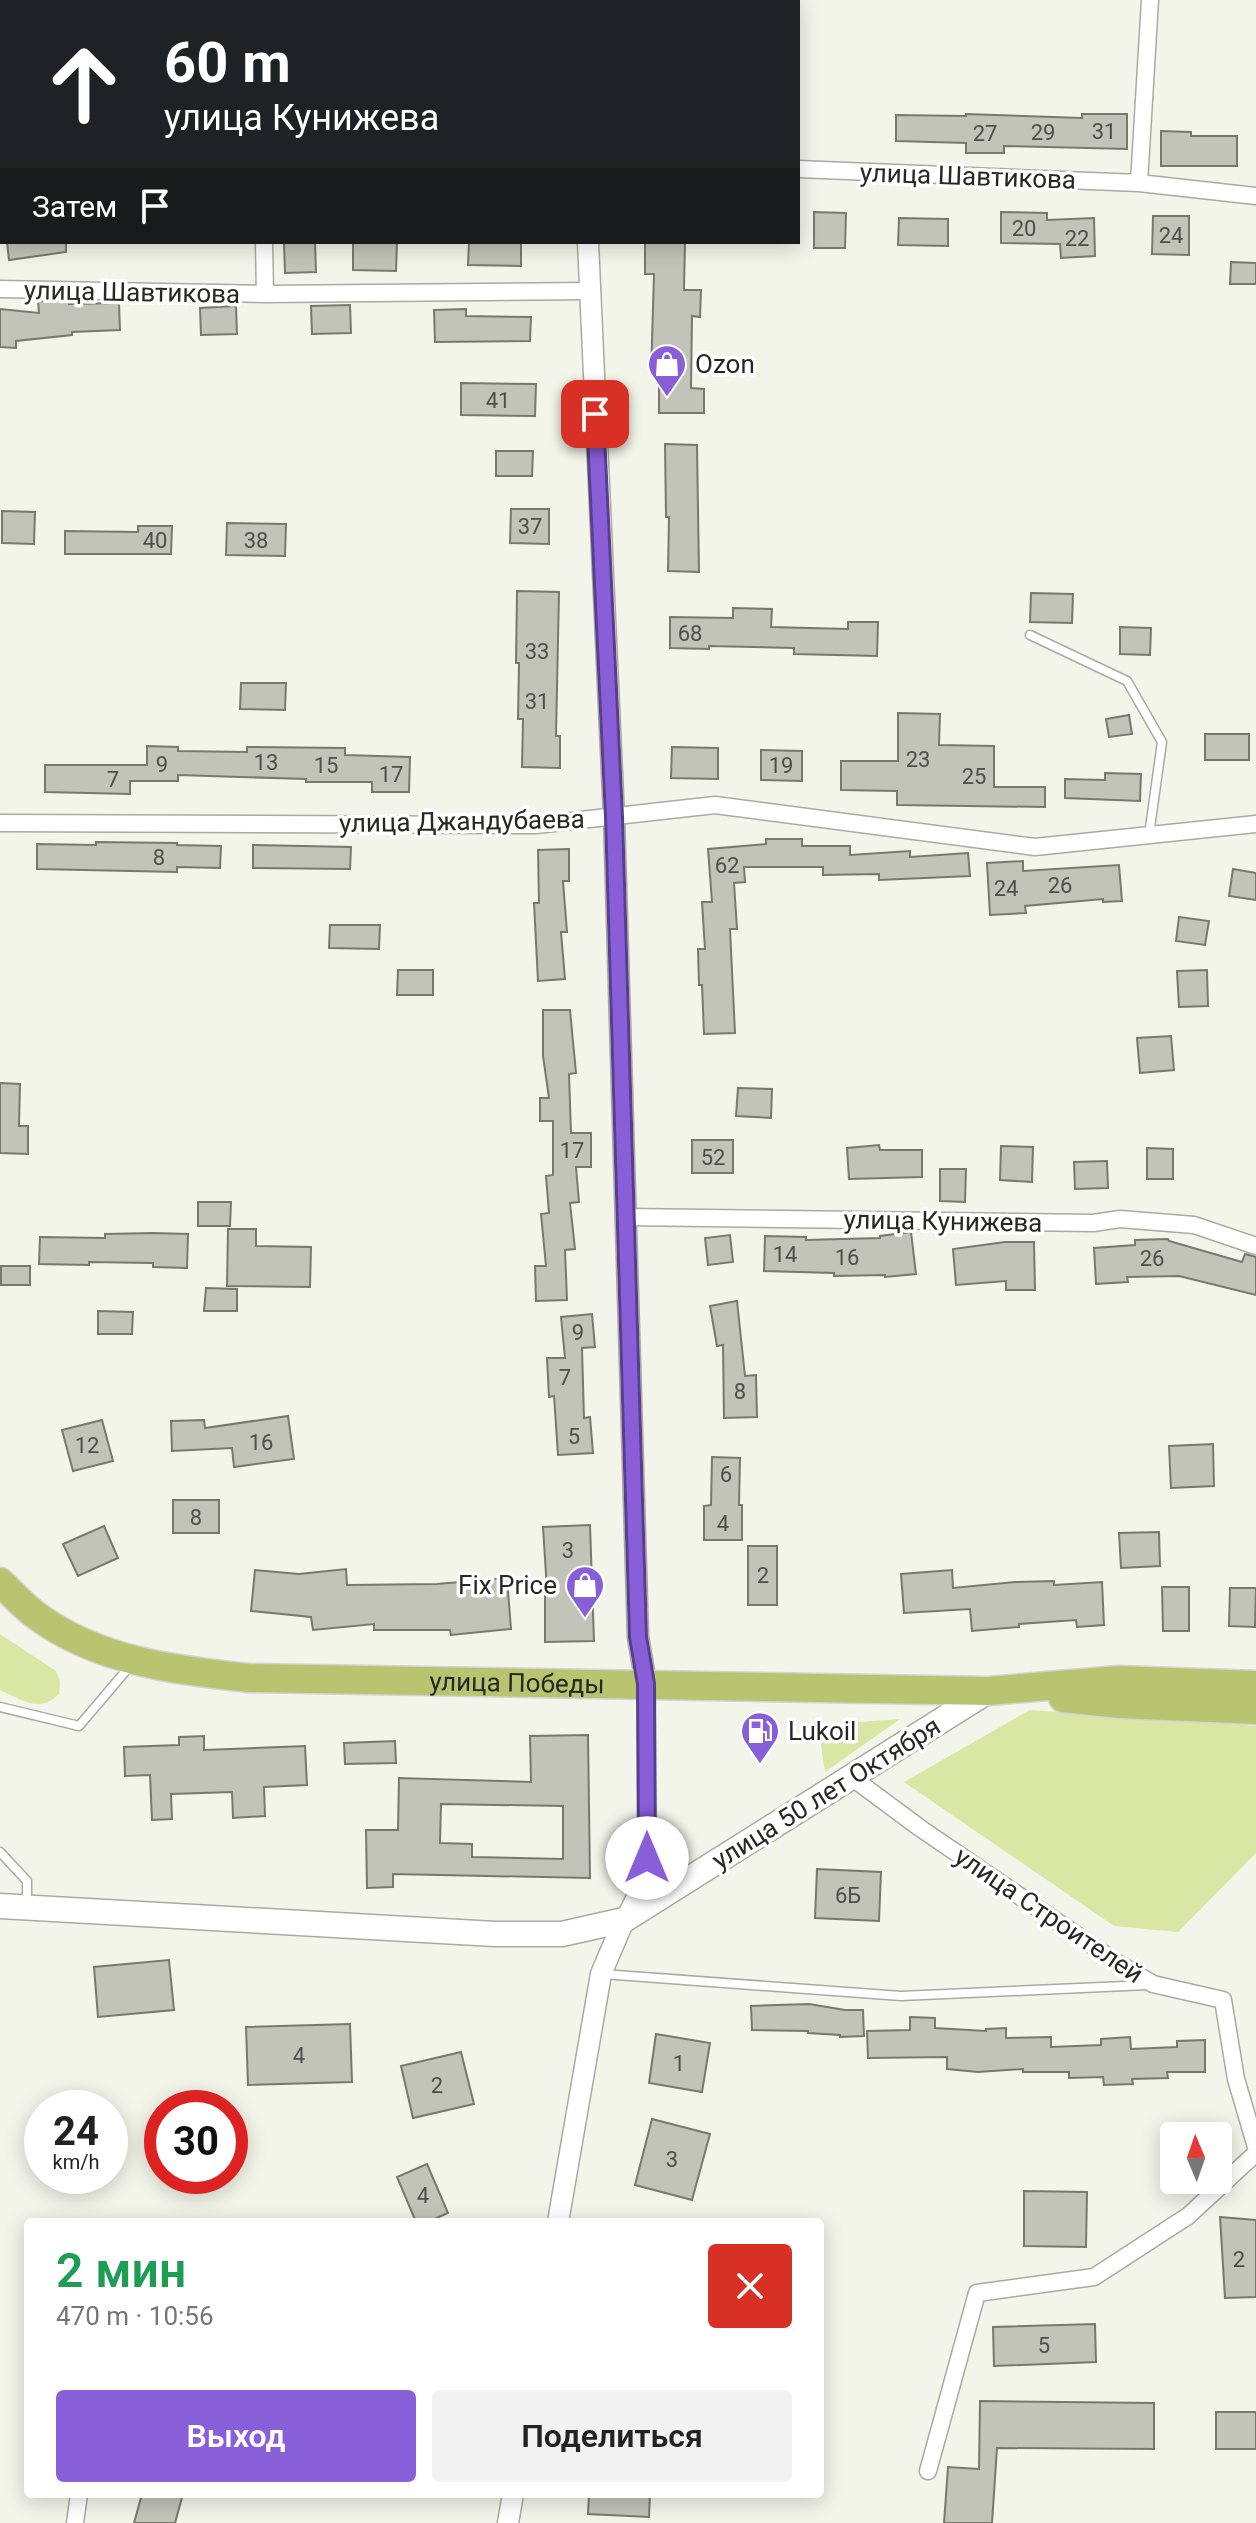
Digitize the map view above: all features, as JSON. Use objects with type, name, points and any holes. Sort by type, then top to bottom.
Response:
[{"type":"highway","name":"улица Победы","points":[[0,1582],[36,1615],[83,1644],[181,1671],[248,1678],[994,1691],[1120,1704],[1256,1710]]},
{"type":"highway","name":"улица Победы","points":[[994,1691],[1119,1680],[1256,1685]]},
{"type":"main road","name":"улица 50 лет Октября","points":[[0,1906],[495,1934],[562,1934],[624,1920],[850,1776],[994,1691]]},
{"type":"street","points":[[1139,183],[1150,0]]},
{"type":"street","name":"улица Шавтикова","points":[[800,169],[1139,183],[1256,196]]},
{"type":"street","name":"улица Шавтикова","points":[[264,244],[265,294]]},
{"type":"street","points":[[560,2215],[601,1974],[647,1872],[646,1684],[638,1637],[614,817],[588,244]]},
{"type":"street","name":"улица Шавтикова","points":[[0,289],[265,294],[589,291]]},
{"type":"street","name":"улица Джандубаева","points":[[0,823],[536,825],[715,805],[1035,847],[1256,824]]},
{"type":"street","points":[[1231,827],[1256,837]]},
{"type":"street","name":"улица Кунижева","points":[[626,1217],[1093,1223],[1120,1219],[1194,1225],[1256,1246]]},
{"type":"street","name":"улица Строителей","points":[[850,1776],[920,1828],[1119,1964],[1153,1984],[1223,2000],[1236,2079],[1256,2147]]},
{"type":"street","points":[[928,2471],[977,2293],[1094,2277],[1188,2216],[1256,2153]]},
{"type":"street","points":[[75,2523],[78,2498]]},
{"type":"street","points":[[508,2523],[512,2498]]},
{"type":"lane","points":[[1030,635],[1127,681],[1162,742],[1149,835]]},
{"type":"lane","points":[[0,1707],[79,1726],[135,1660]]},
{"type":"lane","points":[[0,1852],[27,1881],[27,1908]]},
{"type":"lane","points":[[601,1974],[901,1996],[1153,1984]]},
{"type":"green space","points":[[0,1634],[56,1671],[60,1682],[59,1694],[52,1700],[37,1704],[0,1690]]},
{"type":"green space","points":[[1030,1710],[1256,1726],[1256,1853],[1178,1932],[1114,1926],[904,1782]]},
{"type":"green space","points":[[900,1719],[825,1772],[818,1725]]},
{"type":"building","points":[[1082,114],[1127,114],[1127,149],[1004,146],[1004,153],[966,153],[966,143],[896,141],[896,115],[1082,118]]},
{"type":"building","points":[[1161,131],[1191,132],[1191,136],[1237,136],[1237,166],[1161,166]]},
{"type":"building","points":[[814,212],[846,213],[845,248],[814,248]]},
{"type":"building","points":[[1001,212],[1047,213],[1047,220],[1094,218],[1095,256],[1061,258],[1060,244],[1001,243]]},
{"type":"building","points":[[1153,216],[1189,216],[1189,255],[1152,254]]},
{"type":"building","points":[[899,218],[948,219],[948,246],[898,245]]},
{"type":"building","points":[[7,244],[66,244],[66,252],[9,260]]},
{"type":"building","points":[[284,244],[315,244],[316,272],[285,273]]},
{"type":"building","points":[[353,244],[397,244],[396,271],[353,270]]},
{"type":"building","points":[[469,244],[521,244],[521,266],[468,265]]},
{"type":"building","points":[[645,244],[685,244],[684,290],[701,290],[700,317],[692,316],[691,388],[704,389],[704,413],[659,413],[659,374],[651,374],[654,274],[645,274]]},
{"type":"building","points":[[1231,262],[1256,263],[1256,284],[1230,284]]},
{"type":"building","points":[[38,301],[119,303],[120,330],[72,332],[72,335],[16,341],[16,348],[0,347],[0,309],[39,313]]},
{"type":"building","points":[[350,305],[351,333],[312,334],[311,306]]},
{"type":"building","points":[[236,306],[237,334],[201,335],[200,308]]},
{"type":"building","points":[[466,309],[466,316],[531,317],[530,341],[435,342],[434,310]]},
{"type":"building","points":[[461,383],[536,384],[535,416],[461,415]]},
{"type":"building","points":[[665,444],[697,445],[699,572],[668,571]]},
{"type":"building","points":[[496,451],[533,451],[532,476],[496,476]]},
{"type":"building","points":[[511,509],[549,509],[549,544],[510,543]]},
{"type":"building","points":[[2,511],[35,512],[34,544],[2,543]]},
{"type":"building","points":[[227,523],[286,524],[285,556],[226,555]]},
{"type":"building","points":[[138,526],[172,526],[171,554],[65,554],[65,531],[138,532]]},
{"type":"building","points":[[517,591],[559,592],[556,736],[560,736],[560,768],[522,767],[523,719],[518,719],[519,663],[516,663]]},
{"type":"building","points":[[1031,593],[1073,594],[1072,623],[1030,622]]},
{"type":"building","points":[[733,608],[772,609],[771,627],[848,629],[848,622],[878,622],[877,656],[794,654],[794,648],[670,648],[670,617],[733,618]]},
{"type":"building","points":[[1120,627],[1151,628],[1150,655],[1120,654]]},
{"type":"building","points":[[241,683],[286,683],[285,710],[240,709]]},
{"type":"building","points":[[898,713],[940,714],[939,745],[994,746],[994,787],[1045,787],[1045,807],[897,805],[897,791],[841,790],[841,761],[898,761]]},
{"type":"building","points":[[1129,715],[1132,734],[1109,737],[1106,719]]},
{"type":"building","points":[[1205,734],[1249,734],[1249,760],[1205,760]]},
{"type":"building","points":[[147,746],[178,747],[178,751],[247,752],[247,747],[345,748],[345,755],[410,757],[409,792],[372,792],[372,782],[178,775],[178,781],[130,781],[130,794],[45,792],[45,765],[147,765]]},
{"type":"building","points":[[672,747],[718,748],[718,779],[671,778]]},
{"type":"building","points":[[761,750],[802,751],[802,781],[761,780]]},
{"type":"building","points":[[1105,773],[1141,774],[1140,801],[1065,798],[1065,779],[1105,780]]},
{"type":"building","points":[[766,839],[802,839],[802,846],[850,846],[850,855],[910,851],[910,857],[968,853],[970,876],[879,880],[879,874],[823,875],[823,867],[744,867],[745,882],[734,883],[737,929],[730,929],[735,1033],[704,1034],[698,949],[705,949],[702,902],[712,902],[708,849],[766,844]]},
{"type":"building","points":[[96,842],[221,846],[220,868],[177,867],[177,872],[37,869],[37,844],[96,845]]},
{"type":"building","points":[[253,845],[351,847],[350,869],[253,868]]},
{"type":"building","points":[[569,849],[569,881],[563,881],[567,932],[561,932],[565,979],[538,981],[534,903],[539,903],[538,850]]},
{"type":"building","points":[[1023,861],[1023,871],[1119,865],[1122,901],[1103,902],[1103,899],[1025,906],[1026,913],[990,915],[987,863]]},
{"type":"building","points":[[1233,869],[1256,873],[1256,900],[1229,896]]},
{"type":"building","points":[[1179,917],[1209,921],[1205,945],[1176,941]]},
{"type":"building","points":[[330,925],[380,925],[379,949],[329,948]]},
{"type":"building","points":[[398,970],[433,970],[433,995],[397,995]]},
{"type":"building","points":[[1207,970],[1208,1006],[1179,1007],[1177,971]]},
{"type":"building","points":[[543,1010],[570,1010],[576,1073],[569,1074],[571,1133],[591,1133],[591,1167],[576,1167],[579,1202],[570,1203],[575,1249],[565,1250],[567,1300],[536,1301],[535,1266],[546,1266],[541,1214],[549,1213],[546,1176],[553,1175],[553,1121],[540,1121],[540,1098],[549,1098],[543,1056]]},
{"type":"building","points":[[1171,1036],[1174,1070],[1140,1073],[1137,1038]]},
{"type":"building","points":[[0,1083],[20,1084],[19,1126],[28,1126],[28,1154],[0,1153]]},
{"type":"building","points":[[738,1088],[772,1089],[771,1118],[736,1116]]},
{"type":"building","points":[[692,1140],[733,1140],[733,1173],[692,1173]]},
{"type":"building","points":[[879,1145],[880,1150],[922,1150],[922,1177],[849,1179],[847,1148]]},
{"type":"building","points":[[1001,1146],[1033,1147],[1032,1182],[1000,1180]]},
{"type":"building","points":[[1147,1148],[1173,1149],[1173,1179],[1147,1179]]},
{"type":"building","points":[[1107,1161],[1108,1188],[1075,1189],[1074,1162]]},
{"type":"building","points":[[940,1169],[966,1169],[965,1202],[940,1201]]},
{"type":"building","points":[[198,1202],[231,1202],[230,1226],[198,1226]]},
{"type":"building","points":[[228,1229],[256,1229],[256,1246],[311,1247],[310,1287],[227,1286]]},
{"type":"building","points":[[911,1232],[916,1274],[834,1276],[834,1273],[764,1271],[765,1236],[806,1237],[806,1240],[880,1238]]},
{"type":"building","points":[[105,1234],[188,1234],[187,1268],[153,1267],[153,1263],[39,1264],[40,1237],[105,1238]]},
{"type":"building","points":[[730,1235],[733,1262],[708,1265],[705,1238]]},
{"type":"building","points":[[1168,1239],[1242,1262],[1245,1254],[1256,1257],[1256,1295],[1179,1276],[1127,1277],[1128,1282],[1096,1284],[1094,1248],[1135,1245],[1135,1240]]},
{"type":"building","points":[[1005,1242],[1034,1242],[1035,1290],[1006,1290],[1006,1281],[956,1285],[953,1249]]},
{"type":"building","points":[[1,1266],[30,1266],[30,1285],[1,1285]]},
{"type":"building","points":[[206,1288],[237,1289],[237,1311],[204,1311]]},
{"type":"building","points":[[737,1301],[745,1376],[756,1375],[757,1417],[724,1418],[723,1345],[717,1346],[710,1306]]},
{"type":"building","points":[[98,1311],[133,1312],[132,1334],[98,1334]]},
{"type":"building","points":[[592,1314],[595,1347],[582,1348],[584,1418],[590,1417],[593,1453],[558,1455],[554,1396],[549,1397],[547,1358],[565,1358],[561,1317]]},
{"type":"building","points":[[288,1416],[294,1459],[234,1467],[232,1448],[172,1451],[171,1421],[204,1420],[205,1428]]},
{"type":"building","points":[[102,1420],[113,1461],[73,1471],[62,1430]]},
{"type":"building","points":[[1213,1444],[1214,1486],[1171,1488],[1169,1446]]},
{"type":"building","points":[[712,1457],[740,1458],[742,1540],[704,1540],[704,1506],[711,1505]]},
{"type":"building","points":[[173,1500],[219,1500],[219,1533],[173,1533]]},
{"type":"building","points":[[590,1525],[594,1641],[545,1642],[547,1590],[543,1527]]},
{"type":"building","points":[[104,1526],[118,1558],[78,1576],[63,1544]]},
{"type":"building","points":[[1159,1532],[1160,1566],[1121,1568],[1119,1533]]},
{"type":"building","points":[[748,1546],[777,1546],[777,1605],[748,1605]]},
{"type":"building","points":[[346,1569],[347,1585],[437,1584],[507,1578],[511,1629],[451,1635],[450,1630],[374,1630],[374,1624],[313,1630],[311,1617],[251,1611],[255,1570],[299,1574]]},
{"type":"building","points":[[952,1570],[953,1588],[1015,1582],[1054,1581],[1054,1585],[1102,1582],[1104,1625],[1077,1627],[1076,1620],[972,1631],[970,1609],[904,1613],[901,1574]]},
{"type":"building","points":[[1162,1587],[1189,1587],[1189,1631],[1163,1631]]},
{"type":"building","points":[[1230,1588],[1256,1588],[1255,1627],[1229,1626]]},
{"type":"building","points":[[588,1735],[590,1878],[393,1874],[393,1887],[367,1888],[366,1830],[398,1830],[399,1778],[531,1782],[530,1736]],"holes":[[[441,1804],[563,1806],[563,1859],[472,1857],[472,1844],[440,1843]]]},
{"type":"building","points":[[204,1736],[204,1750],[305,1746],[307,1785],[264,1787],[265,1816],[233,1818],[232,1792],[171,1794],[172,1819],[152,1820],[150,1775],[125,1776],[124,1747],[179,1745],[179,1737]]},
{"type":"building","points":[[395,1741],[396,1763],[345,1764],[344,1743]]},
{"type":"building","points":[[817,1869],[881,1872],[879,1921],[815,1918]]},
{"type":"building","points":[[169,1960],[174,2010],[98,2017],[94,1967]]},
{"type":"building","points":[[809,2004],[863,2010],[864,2036],[752,2030],[751,2006]]},
{"type":"building","points":[[910,2017],[935,2018],[935,2028],[986,2031],[1006,2028],[1006,2038],[1051,2037],[1051,2047],[1101,2045],[1101,2039],[1130,2037],[1131,2049],[1177,2047],[1177,2041],[1205,2040],[1205,2072],[1167,2072],[1168,2078],[1132,2079],[1133,2084],[1104,2085],[1103,2077],[1069,2078],[1069,2072],[947,2069],[947,2057],[868,2058],[867,2031],[910,2030]]},
{"type":"building","points":[[350,2024],[352,2082],[248,2085],[246,2027]]},
{"type":"building","points":[[656,2034],[710,2043],[702,2092],[649,2083]]},
{"type":"building","points":[[461,2052],[474,2104],[413,2118],[401,2066]]},
{"type":"building","points":[[652,2119],[710,2134],[692,2200],[635,2185]]},
{"type":"building","points":[[427,2164],[448,2213],[437,2218],[414,2218],[397,2177]]},
{"type":"building","points":[[1024,2191],[1087,2192],[1086,2247],[1024,2246]]},
{"type":"building","points":[[1220,2217],[1256,2220],[1256,2297],[1225,2298]]},
{"type":"building","points":[[1095,2324],[1096,2362],[994,2366],[993,2327]]},
{"type":"building","points":[[980,2401],[1154,2403],[1154,2449],[997,2448],[992,2523],[944,2523],[948,2467],[979,2469]]},
{"type":"building","points":[[1216,2412],[1256,2412],[1256,2449],[1216,2449]]},
{"type":"building","points":[[141,2498],[182,2498],[175,2523],[134,2523]]},
{"type":"building","points":[[589,2498],[650,2498],[649,2517],[588,2514]]},
{"type":"place","name":"Ozon","points":[[667,398]]},
{"type":"place","name":"Fix Price","points":[[585,1619]]},
{"type":"place","name":"Lukoil","points":[[760,1765]]},
{"type":"route","points":[[595,414],[614,817],[638,1637],[646,1684],[647,1858]]}]
